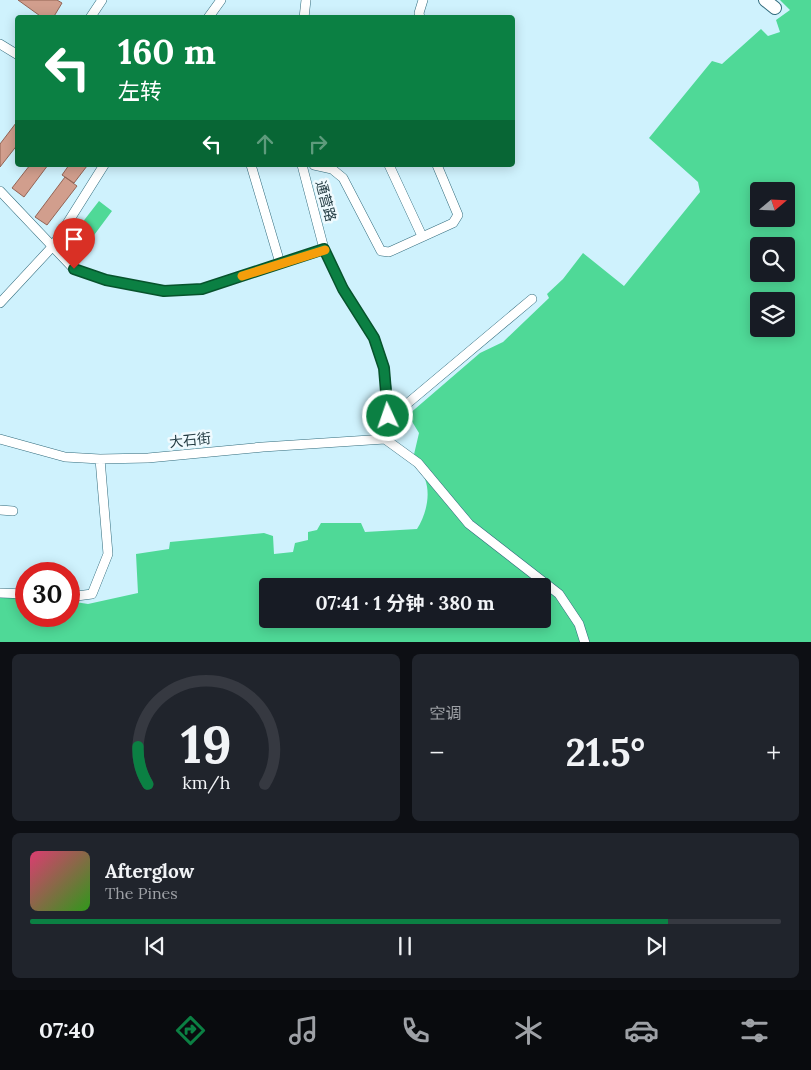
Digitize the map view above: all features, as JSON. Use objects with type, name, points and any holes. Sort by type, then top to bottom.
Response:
[{"type":"street","points":[[92,15],[102,0]]},
{"type":"street","points":[[210,15],[221,0]]},
{"type":"street","points":[[304,15],[306,0]]},
{"type":"street","points":[[419,15],[423,0]]},
{"type":"street","points":[[0,44],[15,53]]},
{"type":"street","points":[[0,303],[53,246],[103,167]]},
{"type":"street","points":[[252,167],[280,264]]},
{"type":"street","name":"通营路","points":[[303,167],[324,249],[343,289],[374,338],[384,368],[388,416],[386,439]]},
{"type":"street","points":[[323,167],[332,169],[342,178],[382,251],[389,252],[453,223],[458,215],[438,167]]},
{"type":"street","points":[[391,167],[422,236]]},
{"type":"street","points":[[0,191],[53,246],[62,259],[74,269],[106,280],[164,291],[202,289],[324,249]]},
{"type":"street","points":[[388,416],[408,403],[532,299]]},
{"type":"street","name":"大石街","points":[[0,439],[65,457],[100,459],[148,458],[263,447],[386,439]]},
{"type":"street","points":[[386,439],[418,463],[469,524],[559,594],[580,624],[584,642]]},
{"type":"street","points":[[80,596],[92,594],[108,554],[100,459]]},
{"type":"street","points":[[0,510],[13,511]]},
{"type":"street","points":[[0,593],[15,594]]},
{"type":"green space","points":[[780,0],[811,0],[811,642],[0,642],[0,597],[15,597],[15,627],[80,627],[80,603],[88,604],[138,593],[136,554],[169,549],[170,542],[264,533],[273,536],[274,554],[293,552],[295,543],[308,540],[308,532],[317,530],[321,523],[361,523],[365,532],[417,529],[423,518],[428,492],[425,479],[412,463],[419,433],[408,415],[480,353],[503,342],[549,298],[547,294],[563,279],[583,253],[624,286],[700,192],[698,182],[649,138],[712,61],[722,64],[761,29],[768,36],[780,32],[776,20],[790,10]]},
{"type":"green space","points":[[99,201],[112,211],[77,258],[64,246]]},
{"type":"building","points":[[18,0],[57,0],[62,3],[55,15],[39,15]]},
{"type":"building","points":[[15,124],[15,148],[0,167],[0,144]]},
{"type":"building","points":[[28,167],[46,167],[24,197],[12,188]]},
{"type":"building","points":[[68,167],[86,167],[74,183],[62,175]]},
{"type":"building","points":[[65,177],[77,186],[47,225],[35,217]]},
{"type":"slow traffic","points":[[242,276],[325,250]]},
{"type":"route","points":[[74,269],[106,280],[164,291],[202,289],[324,249],[343,289],[374,338],[384,368],[389,409],[388,416]]}]
